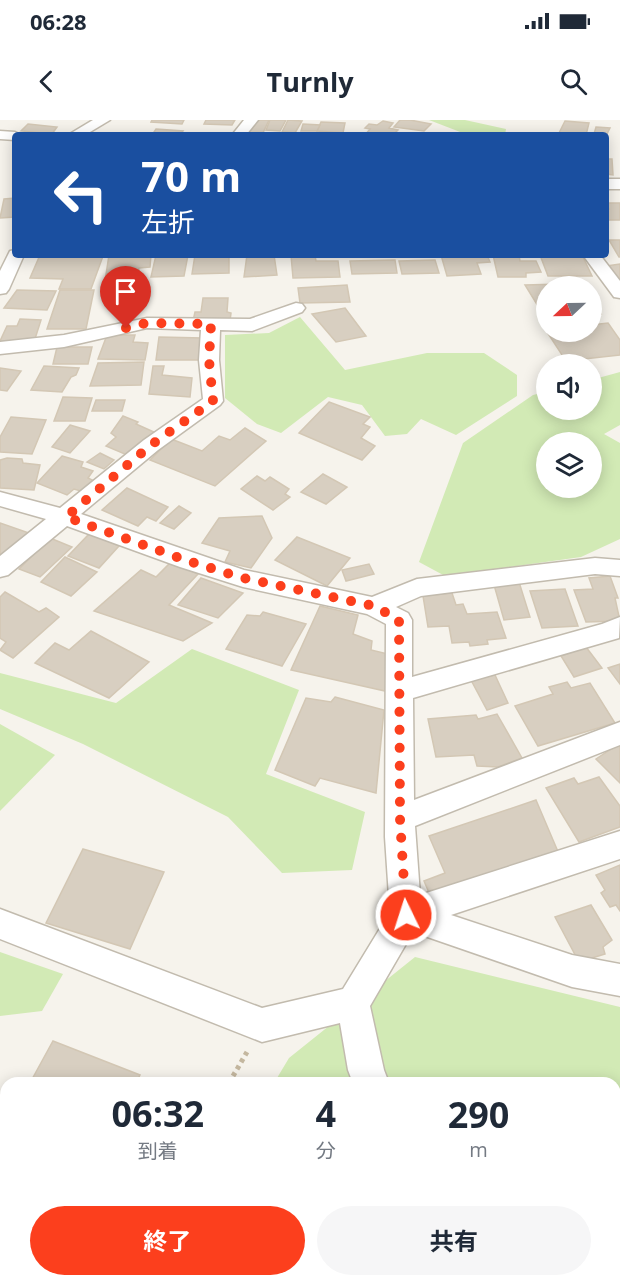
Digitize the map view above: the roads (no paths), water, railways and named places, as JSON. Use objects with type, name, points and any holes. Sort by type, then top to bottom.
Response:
[{"type":"street","points":[[81,132],[103,120]]},
{"type":"street","points":[[593,258],[620,293]]},
{"type":"street","points":[[0,289],[10,259]]},
{"type":"street","points":[[0,348],[64,341],[147,323],[252,325],[296,308]]},
{"type":"street","points":[[0,569],[151,445],[213,401],[209,360],[211,324]]},
{"type":"street","points":[[0,499],[66,517],[188,561],[243,578],[374,606],[399,620],[400,819],[406,915],[353,1003],[369,1077]]},
{"type":"street","points":[[374,606],[417,588],[595,566],[620,567]]},
{"type":"street","points":[[399,691],[610,631],[620,626]]},
{"type":"street","points":[[400,819],[620,733]]},
{"type":"street","points":[[406,915],[620,845]]},
{"type":"street","points":[[406,915],[572,971],[620,980]]},
{"type":"street","points":[[0,924],[262,1025],[353,1003]]}]
